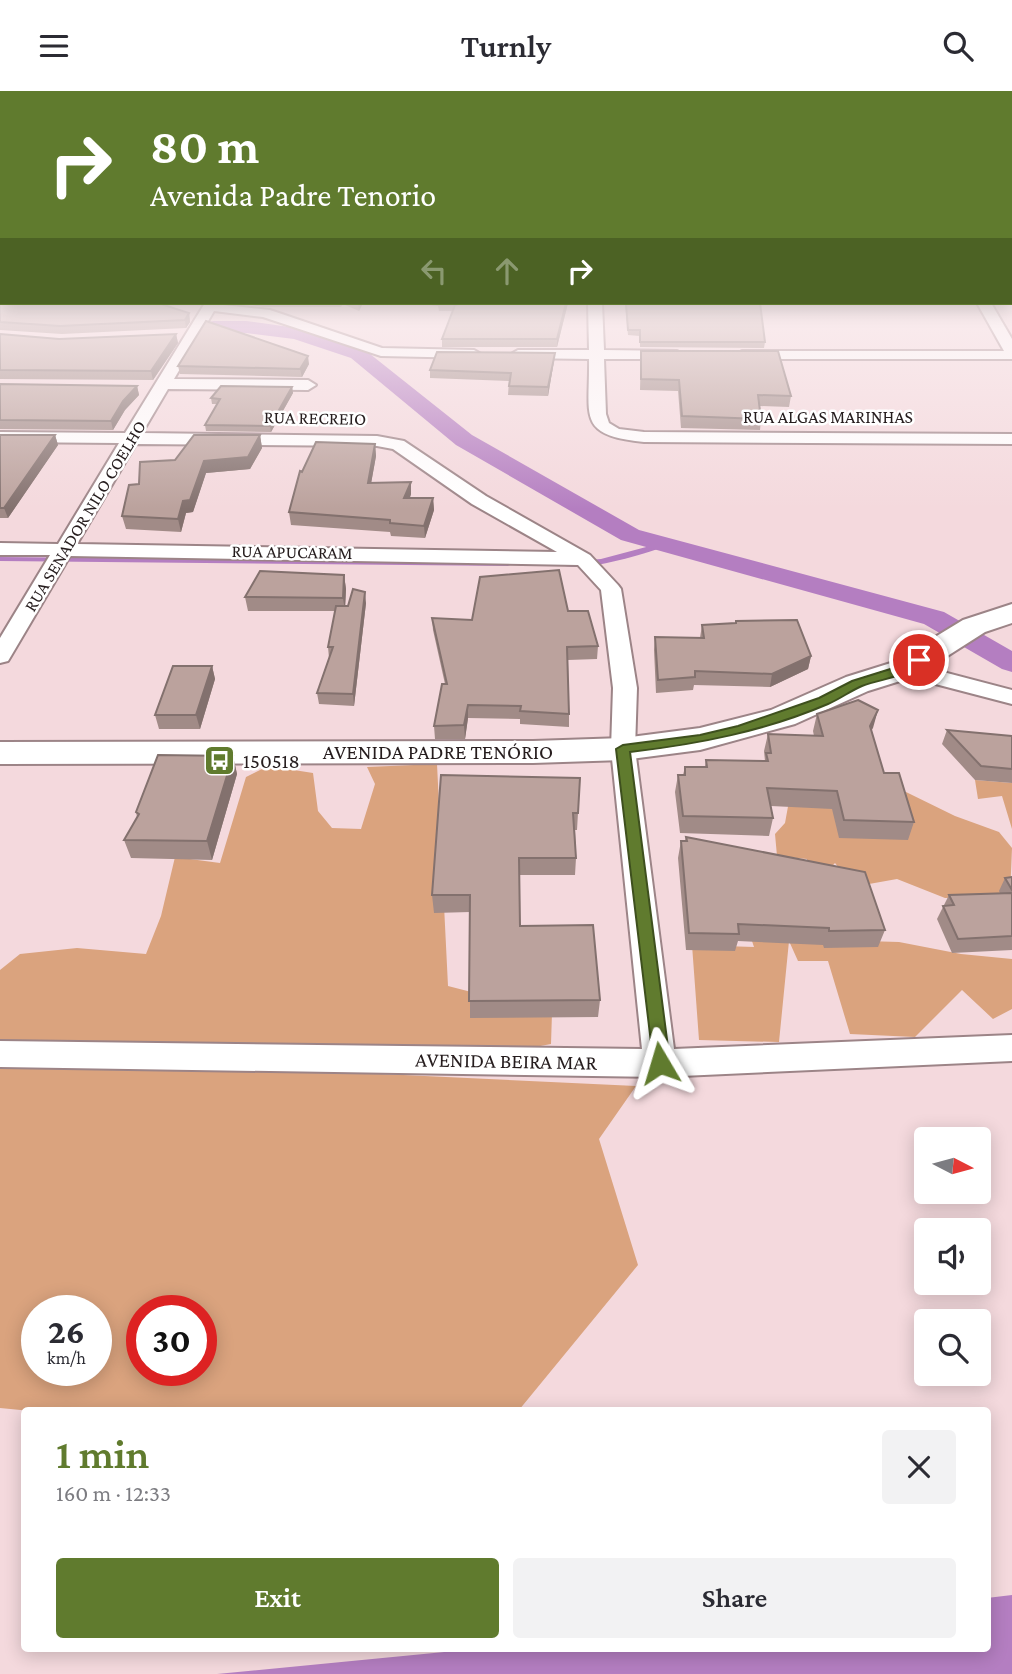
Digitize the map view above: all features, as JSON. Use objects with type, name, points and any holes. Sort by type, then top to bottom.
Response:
[{"type":"main road","name":"AVENIDA PADRE TENÓRIO","points":[[0,753],[623,749],[700,739],[741,730],[823,701],[857,684],[905,669],[974,626],[1007,615]]},
{"type":"street","name":"RUA SENADOR NILO COELHO","points":[[0,656],[132,437],[157,387],[176,361]]},
{"type":"street","name":"RUA ALGAS MARINHAS","points":[[597,361],[598,414],[601,425],[615,434],[644,437],[1012,439]]},
{"type":"street","points":[[157,387],[308,385]]},
{"type":"street","name":"RUA RECREIO","points":[[0,437],[377,440],[398,445],[479,500],[583,559]]},
{"type":"street","name":"RUA APUCARAM","points":[[0,549],[307,552],[583,559]]},
{"type":"street","points":[[583,559],[611,589],[625,688],[623,749],[660,1063]]},
{"type":"street","points":[[905,669],[1012,697]]},
{"type":"street","name":"AVENIDA BEIRA MAR","points":[[0,1054],[660,1063],[1012,1048]]},
{"type":"shaded area","points":[[437,764],[448,986],[552,1013],[551,1044],[519,1050],[457,1046],[0,1044],[0,970],[20,954],[77,948],[146,954],[161,916],[175,857],[220,863],[246,777],[268,766],[313,773],[318,811],[332,828],[361,829],[375,784],[367,767]]},
{"type":"shaded area","points":[[975,780],[1012,783],[1012,829],[1002,796],[978,799]]},
{"type":"shaded area","points":[[906,792],[955,816],[999,832],[1012,848],[1010,896],[945,898],[897,879],[869,884],[846,877],[835,863],[808,891],[807,859],[777,856],[775,834],[785,823],[789,801],[897,820]]},
{"type":"shaded area","points":[[745,920],[831,940],[899,942],[961,954],[1012,959],[1012,1009],[993,1019],[962,990],[915,1037],[850,1034],[828,961],[798,961],[789,941],[779,1042],[699,1040],[692,945],[754,947]]},
{"type":"shaded area","points":[[0,1056],[636,1086],[599,1139],[638,1265],[521,1407],[21,1407],[21,1410],[0,1408]]},
{"type":"shaded area","points":[[1012,1595],[1012,1674],[217,1674],[444,1652],[991,1652],[991,1598]]},
{"type":"building","points":[[0,361],[158,361],[151,371],[0,370]]},
{"type":"building","points":[[181,361],[305,361],[300,369],[178,366]]},
{"type":"building","points":[[434,361],[553,361],[548,387],[509,386],[511,373],[430,370]]},
{"type":"building","points":[[641,361],[781,361],[791,396],[758,395],[761,419],[682,416],[679,380],[641,379]]},
{"type":"building","points":[[0,384],[137,386],[123,401],[111,421],[0,420]]},
{"type":"building","points":[[221,386],[292,387],[270,426],[205,425],[220,399],[211,398]]},
{"type":"building","points":[[0,435],[55,435],[4,508],[0,508]]},
{"type":"building","points":[[194,435],[260,435],[248,457],[204,461],[190,500],[183,501],[178,519],[122,516],[129,485],[139,484],[140,462],[175,460]]},
{"type":"building","points":[[316,442],[375,444],[368,483],[411,482],[404,498],[433,498],[424,526],[390,523],[390,520],[289,512],[300,471],[302,472]]},
{"type":"building","points":[[559,570],[568,611],[588,611],[598,646],[567,647],[569,714],[520,711],[521,706],[468,705],[464,725],[434,726],[442,684],[447,684],[432,618],[472,620],[480,577]]},
{"type":"building","points":[[260,571],[344,575],[343,598],[245,597]]},
{"type":"building","points":[[353,589],[365,592],[353,694],[317,693],[333,647],[328,647],[336,606],[348,606]]},
{"type":"building","points":[[797,620],[811,656],[772,674],[695,671],[695,677],[658,680],[655,637],[704,638],[702,625],[736,621]]},
{"type":"building","points":[[173,666],[212,666],[196,715],[155,715]]},
{"type":"building","points":[[858,700],[878,710],[870,726],[884,773],[899,773],[914,822],[844,820],[837,791],[767,788],[773,818],[683,816],[678,775],[685,775],[685,767],[707,767],[706,760],[768,761],[766,753],[771,753],[768,734],[823,736],[817,714]]},
{"type":"building","points":[[947,730],[1012,736],[1012,769],[981,766]]},
{"type":"building","points":[[158,755],[233,756],[207,841],[124,840],[139,814],[136,812]]},
{"type":"building","points":[[441,775],[580,778],[578,813],[573,813],[576,858],[519,858],[520,926],[593,925],[600,1000],[469,1001],[470,895],[432,895]]},
{"type":"building","points":[[686,837],[865,872],[885,930],[829,931],[829,928],[738,924],[739,934],[689,933],[681,841],[687,841]]},
{"type":"building","points":[[1012,877],[1012,890],[1005,878]]},
{"type":"building","points":[[1012,893],[1012,936],[958,939],[943,906],[954,905],[949,895]]},
{"type":"waterway","points":[[366,361],[464,440],[630,535],[934,618],[1012,663]]},
{"type":"waterway","points":[[563,564],[601,561],[665,544]]},
{"type":"waterway","points":[[0,559],[508,564]]},
{"type":"place","name":"150518","points":[[220,761]]},
{"type":"route","points":[[660,1063],[623,749],[700,739],[741,730],[783,717],[857,684],[905,669],[919,660]]}]
